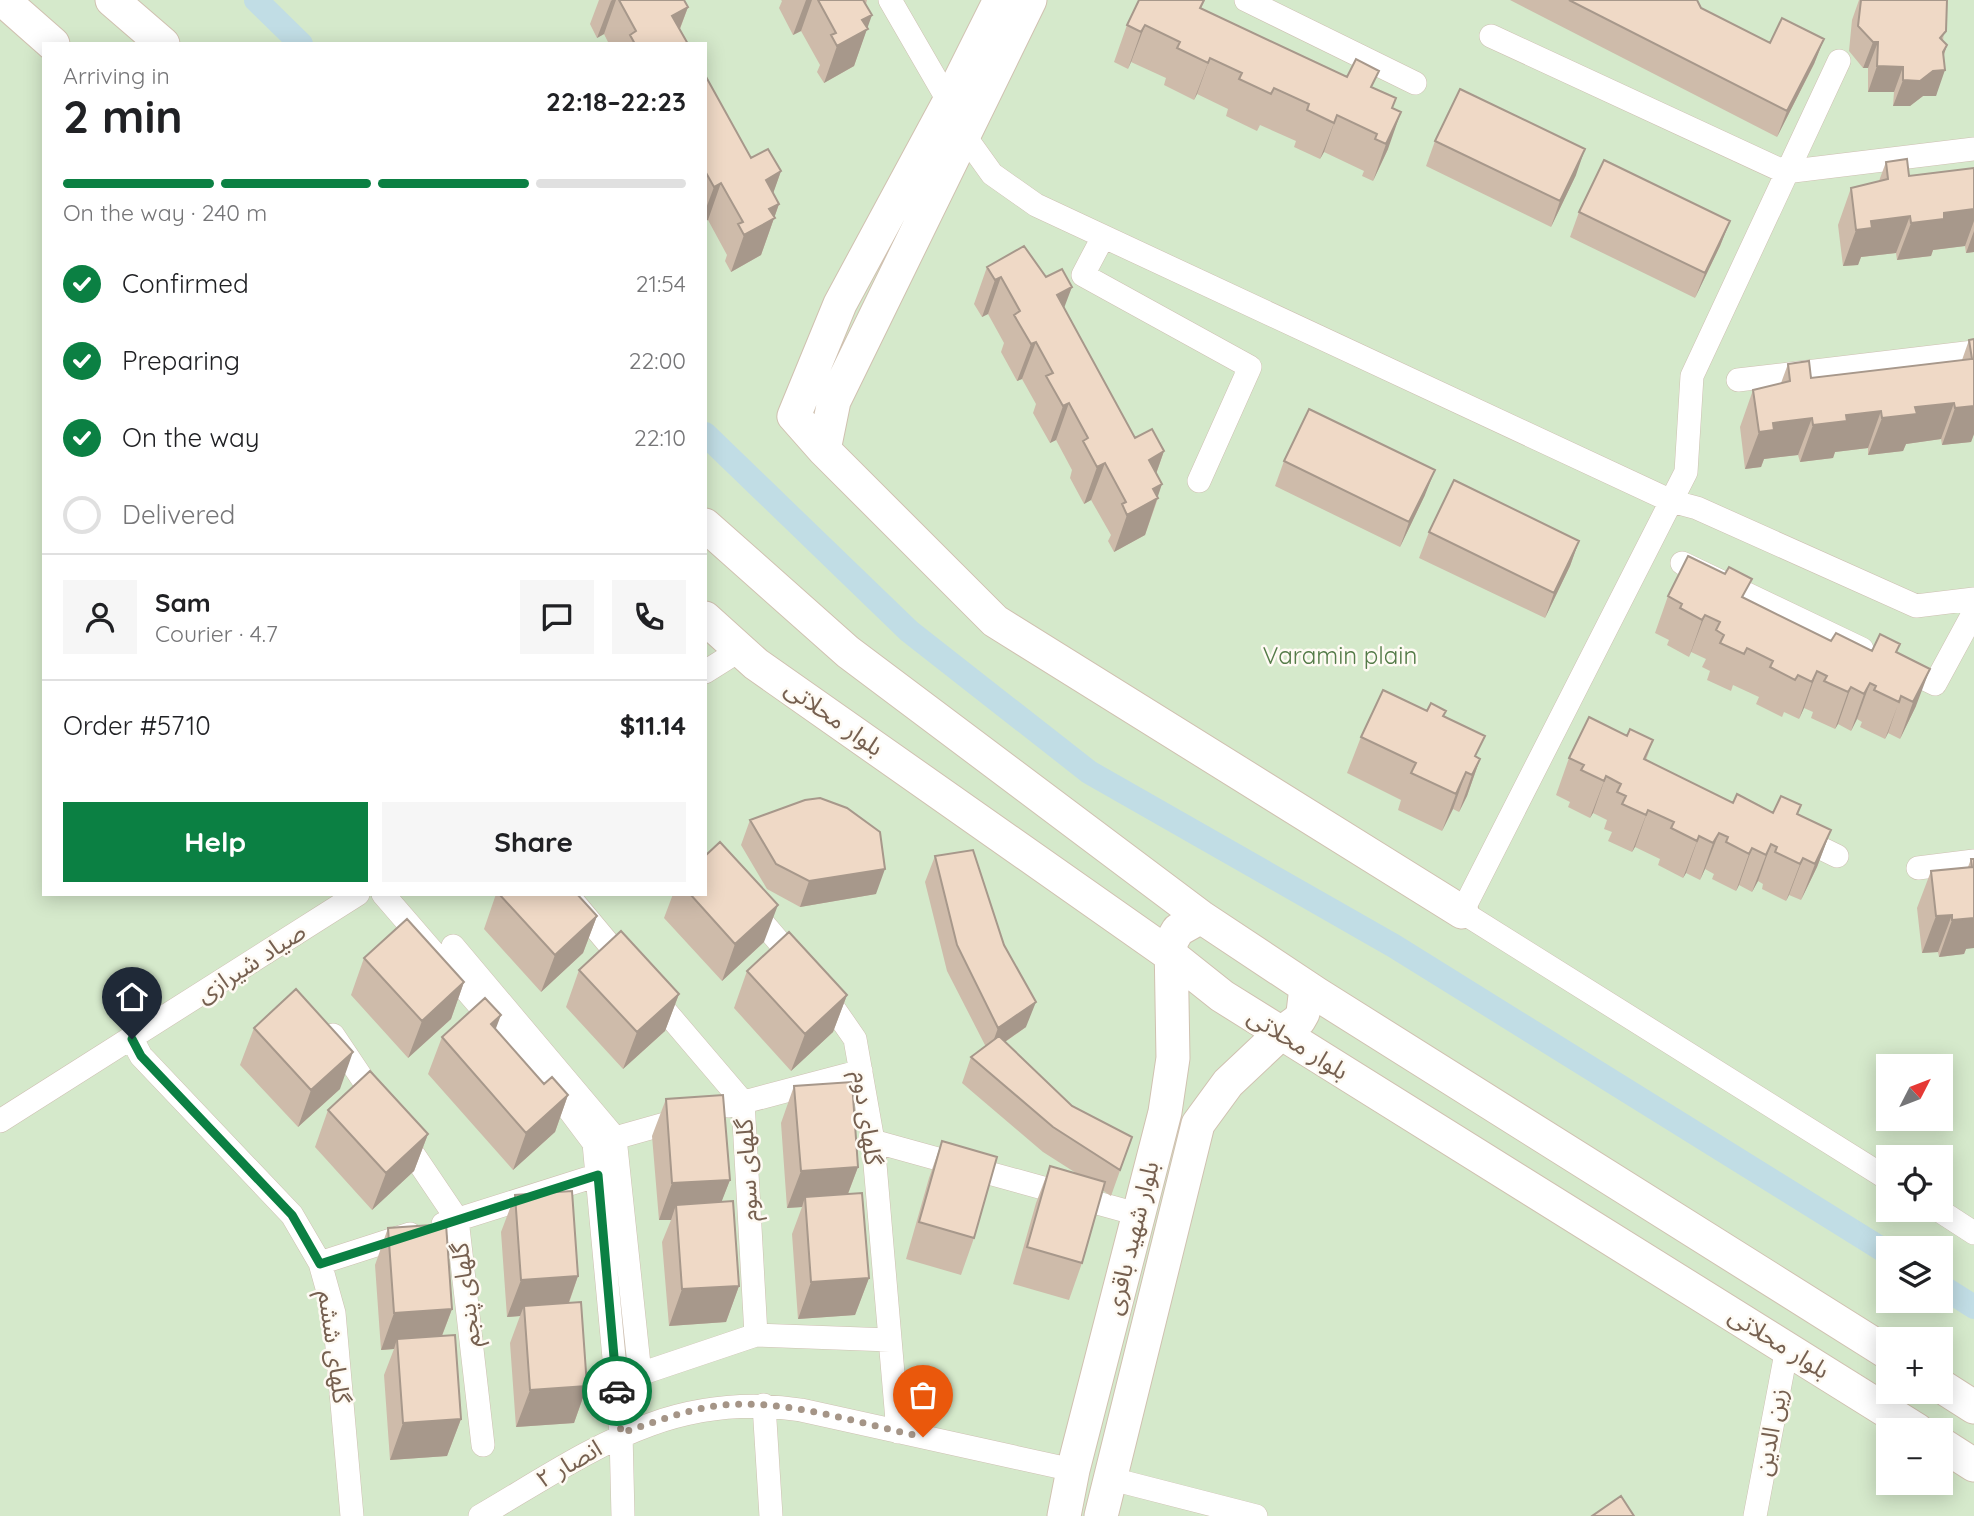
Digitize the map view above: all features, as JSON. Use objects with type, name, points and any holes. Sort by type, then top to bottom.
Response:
[{"type":"street","points":[[3,0],[51,42]]},
{"type":"street","points":[[112,0],[161,42]]},
{"type":"street","points":[[890,0],[950,102]]},
{"type":"street","points":[[1000,0],[950,102],[840,304],[794,416],[824,450],[995,621],[1876,1171]]},
{"type":"street","points":[[824,450],[834,401],[1030,0]]},
{"type":"street","points":[[1246,0],[1415,83]]},
{"type":"street","points":[[1491,36],[1785,172],[1974,149]]},
{"type":"street","points":[[1462,912],[1686,472],[1692,376],[1839,61]]},
{"type":"street","points":[[964,135],[992,174],[1036,205],[1671,501],[1697,508],[1916,606],[1974,599]]},
{"type":"street","points":[[1103,237],[1083,275],[1250,368],[1199,481]]},
{"type":"street","points":[[1738,380],[1974,352]]},
{"type":"street","name":"بلوار محلاتی","points":[[707,526],[848,652],[1201,916],[1306,987],[1876,1345]]},
{"type":"street","points":[[1682,563],[1935,684],[1974,612]]},
{"type":"street","name":"بلوار محلاتی","points":[[707,620],[740,650],[1172,957],[1222,996],[1898,1418]]},
{"type":"street","points":[[707,671],[740,650]]},
{"type":"street","points":[[1559,720],[1583,732]]},
{"type":"street","points":[[1777,827],[1837,856]]},
{"type":"street","points":[[1918,868],[1974,861]]},
{"type":"street","name":"گلهای دوم","points":[[731,887],[826,997],[855,1039],[873,1142],[898,1432]]},
{"type":"street","name":"صیاد شیرازی","points":[[0,1121],[355,896]]},
{"type":"street","points":[[385,896],[594,1143],[621,1433],[623,1516]]},
{"type":"street","name":"گلهای سوم","points":[[569,896],[743,1102],[756,1335]]},
{"type":"street","points":[[1172,957],[1171,942],[1178,930],[1201,916]]},
{"type":"street","points":[[453,946],[615,1138],[640,1374],[756,1335],[890,1340]]},
{"type":"street","name":"بلوار شهید باقری","points":[[1064,1516],[1137,1214],[1165,1112],[1173,1058],[1172,957]]},
{"type":"street","name":"بلوار شهید باقری","points":[[1101,1516],[1108,1478],[1198,1124],[1228,1083],[1280,1034],[1299,1020],[1304,1013],[1306,987]]},
{"type":"street","name":"گلهای پنجم","points":[[321,1017],[457,1219],[483,1446]]},
{"type":"street","name":"گلهای ششم","points":[[132,1039],[141,1056],[292,1215],[320,1264],[334,1313],[352,1516]]},
{"type":"street","points":[[615,1138],[861,1071]]},
{"type":"street","points":[[873,1142],[1137,1214]]},
{"type":"street","points":[[320,1264],[598,1175]]},
{"type":"street","points":[[1953,1219],[1974,1233]]},
{"type":"street","name":"زین الدین","points":[[1755,1516],[1787,1348]]},
{"type":"street","points":[[1953,1394],[1974,1407]]},
{"type":"street","points":[[764,1405],[771,1516]]},
{"type":"street","name":"انصار ۲","points":[[480,1516],[621,1433],[682,1413],[716,1406],[764,1405],[1073,1470]]},
{"type":"street","points":[[1953,1452],[1974,1465]]},
{"type":"street","points":[[1073,1470],[1256,1516]]},
{"type":"green space","name":"Varamin plain","points":[[0,0],[1974,0],[1974,1516],[0,1516]]},
{"type":"building","points":[[619,0],[684,0],[688,7],[672,16],[687,42],[634,42],[630,35],[636,31]]},
{"type":"building","points":[[818,0],[863,0],[872,15],[862,20],[868,29],[837,46],[831,35],[836,33]]},
{"type":"building","points":[[1139,0],[1204,0],[1200,8],[1347,77],[1356,59],[1379,71],[1371,87],[1396,98],[1392,108],[1401,112],[1386,144],[1375,139],[1377,134],[1337,115],[1334,123],[1307,110],[1309,104],[1274,88],[1271,94],[1239,79],[1242,73],[1210,58],[1208,63],[1177,48],[1180,42],[1145,25],[1141,32],[1127,25]]},
{"type":"building","points":[[1569,0],[1697,0],[1701,8],[1770,43],[1782,18],[1824,39],[1787,111]]},
{"type":"building","points":[[1861,0],[1947,0],[1946,31],[1940,38],[1947,45],[1943,52],[1945,70],[1933,71],[1920,81],[1903,80],[1903,67],[1877,66],[1878,42],[1873,42],[1858,26]]},
{"type":"building","points":[[707,79],[751,158],[768,149],[781,171],[766,180],[779,204],[769,209],[775,218],[744,235],[738,224],[743,222],[721,183],[714,187],[707,175]]},
{"type":"building","points":[[1460,89],[1585,149],[1560,201],[1435,141]]},
{"type":"building","points":[[1907,159],[1909,176],[1974,168],[1974,209],[1944,213],[1944,219],[1911,223],[1910,216],[1871,221],[1872,228],[1856,230],[1851,188],[1888,179],[1886,162]]},
{"type":"building","points":[[1604,160],[1730,221],[1705,273],[1579,212]]},
{"type":"building","points":[[1024,246],[1046,277],[1062,269],[1072,287],[1057,295],[1135,438],[1152,429],[1164,451],[1149,460],[1162,484],[1153,489],[1158,498],[1127,515],[1122,504],[1126,502],[1105,463],[1097,467],[1083,441],[1088,438],[1069,403],[1063,406],[1046,376],[1053,373],[1036,342],[1031,344],[1014,315],[1020,311],[1001,277],[995,280],[987,267]]},
{"type":"building","points":[[1974,339],[1974,406],[1955,408],[1954,403],[1915,407],[1917,414],[1882,418],[1881,411],[1846,415],[1847,421],[1813,425],[1812,418],[1773,423],[1774,430],[1759,432],[1753,390],[1790,381],[1788,364],[1809,361],[1811,378],[1972,359],[1969,340]]},
{"type":"building","points":[[1309,409],[1435,470],[1409,522],[1284,461]]},
{"type":"building","points":[[1454,480],[1579,541],[1554,593],[1429,532]]},
{"type":"building","points":[[1688,556],[1725,574],[1729,567],[1752,579],[1742,597],[1831,641],[1836,633],[1872,651],[1880,634],[1900,644],[1896,652],[1930,669],[1913,702],[1901,696],[1899,702],[1874,690],[1876,686],[1870,683],[1864,694],[1851,687],[1848,692],[1824,681],[1827,676],[1817,671],[1812,682],[1798,675],[1795,680],[1770,667],[1773,661],[1747,648],[1744,654],[1720,643],[1724,635],[1716,630],[1720,622],[1705,615],[1702,620],[1680,608],[1682,604],[1668,596]]},
{"type":"building","points":[[1383,690],[1427,711],[1431,703],[1446,711],[1443,716],[1485,736],[1475,756],[1480,759],[1472,775],[1466,772],[1456,794],[1411,773],[1416,763],[1361,737]]},
{"type":"building","points":[[1589,717],[1627,736],[1630,729],[1653,740],[1644,759],[1733,803],[1737,794],[1773,813],[1781,796],[1801,805],[1797,814],[1831,830],[1815,864],[1803,858],[1800,864],[1775,852],[1777,847],[1771,844],[1766,855],[1752,848],[1749,854],[1726,842],[1728,837],[1719,833],[1713,843],[1699,836],[1697,841],[1671,828],[1674,822],[1648,810],[1646,815],[1622,804],[1626,796],[1617,792],[1621,784],[1606,776],[1604,781],[1581,770],[1584,765],[1569,758]]},
{"type":"building","points":[[820,798],[847,808],[880,832],[885,869],[809,881],[776,864],[750,820],[805,800]]},
{"type":"building","points":[[720,842],[778,905],[735,944],[692,896],[707,896],[707,854]]},
{"type":"building","points":[[973,850],[1004,945],[1036,1002],[998,1028],[957,945],[935,856]]},
{"type":"building","points":[[1971,859],[1974,859],[1974,918],[1952,920],[1952,915],[1936,916],[1931,871],[1972,867]]},
{"type":"building","points":[[501,896],[579,896],[597,916],[555,955]]},
{"type":"building","points":[[407,919],[464,982],[422,1021],[364,958]]},
{"type":"building","points":[[621,931],[679,994],[637,1032],[579,970]]},
{"type":"building","points":[[789,932],[847,995],[805,1034],[747,971]]},
{"type":"building","points":[[296,989],[353,1052],[311,1090],[254,1028]]},
{"type":"building","points":[[485,998],[501,1015],[491,1024],[544,1084],[552,1077],[568,1095],[526,1133],[442,1037]]},
{"type":"building","points":[[999,1036],[1072,1106],[1132,1137],[1120,1170],[1053,1127],[971,1057]]},
{"type":"building","points":[[370,1071],[428,1134],[386,1173],[328,1110]]},
{"type":"building","points":[[852,1082],[858,1167],[801,1171],[794,1086]]},
{"type":"building","points":[[723,1095],[730,1180],[672,1183],[666,1099]]},
{"type":"building","points":[[942,1141],[997,1157],[974,1238],[919,1222]]},
{"type":"building","points":[[1050,1166],[1105,1182],[1082,1263],[1027,1247]]},
{"type":"building","points":[[572,1191],[578,1276],[521,1280],[515,1195]]},
{"type":"building","points":[[862,1193],[869,1278],[811,1282],[805,1197]]},
{"type":"building","points":[[733,1201],[739,1286],[682,1289],[676,1205]]},
{"type":"building","points":[[446,1224],[452,1309],[394,1313],[388,1228]]},
{"type":"building","points":[[581,1302],[587,1386],[530,1390],[524,1306]]},
{"type":"building","points":[[455,1335],[461,1419],[403,1423],[397,1339]]},
{"type":"building","points":[[1621,1496],[1634,1516],[1592,1516]]},
{"type":"waterway","points":[[256,0],[299,42]]},
{"type":"waterway","points":[[707,436],[909,631],[1089,772],[1394,946],[1876,1246]]},
{"type":"waterway","points":[[1953,1294],[1974,1307]]},
{"type":"way so far","points":[[617,1391],[621,1433],[682,1413],[716,1406],[764,1405],[801,1410],[923,1437]]},
{"type":"route","points":[[132,1039],[141,1056],[292,1215],[320,1264],[598,1175],[617,1391]]}]
